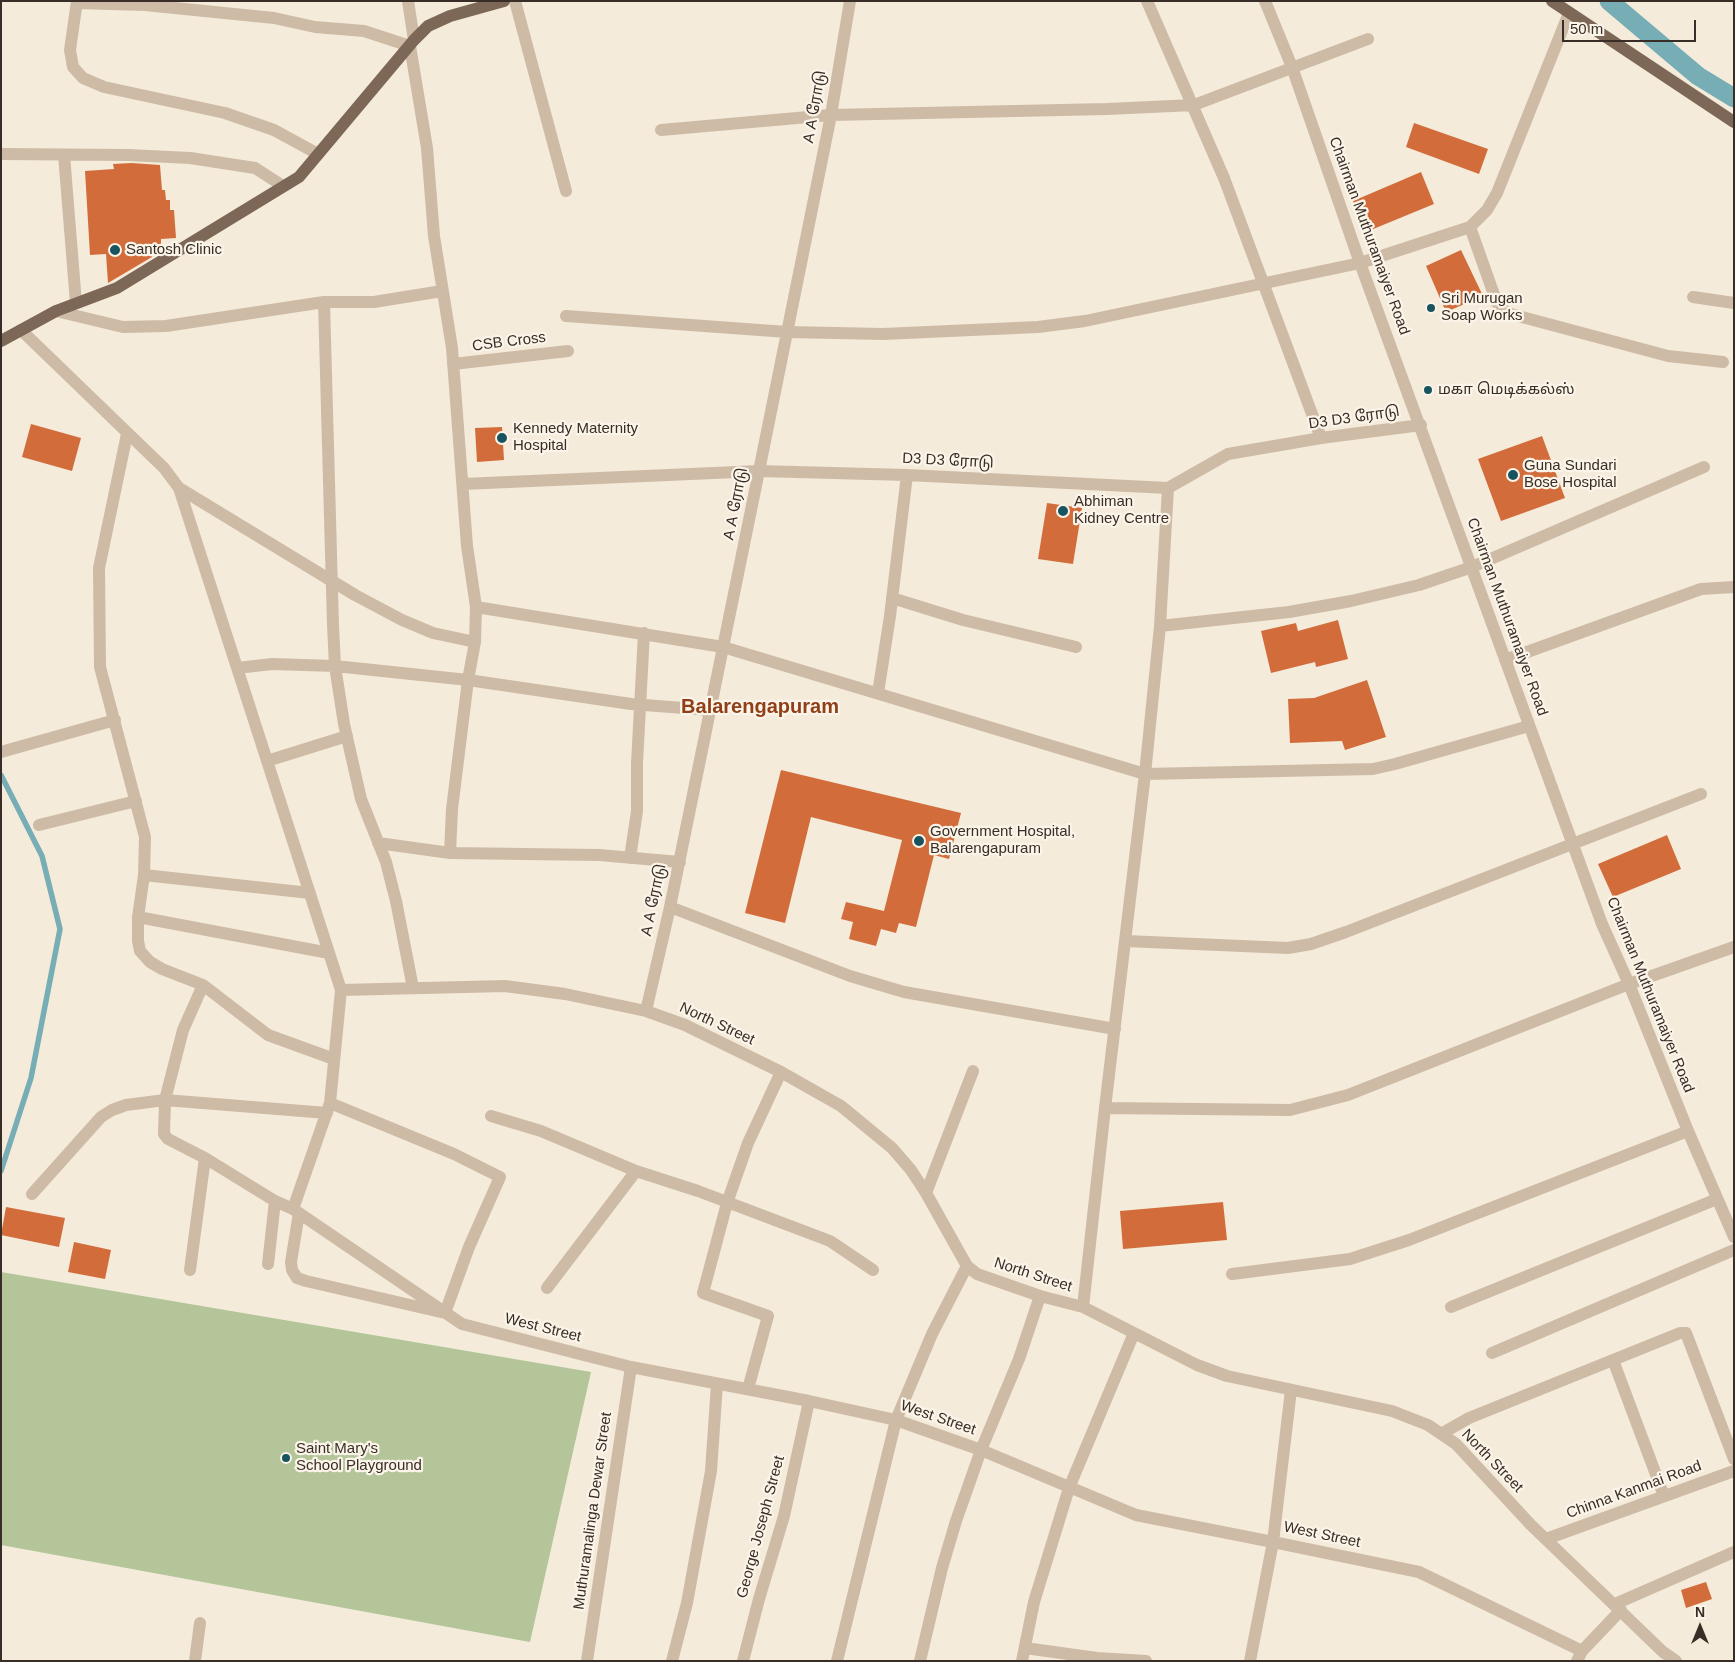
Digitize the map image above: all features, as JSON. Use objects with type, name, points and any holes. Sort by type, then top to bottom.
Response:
[{"type":"main road","points":[[1,341],[56,311],[117,288],[298,177],[428,26],[470,5],[504,1]]},
{"type":"main road","points":[[1552,1],[1734,122]]},
{"type":"street","points":[[408,1],[427,148],[434,236],[453,364],[467,546],[476,607],[475,642],[468,680],[452,809],[450,853]]},
{"type":"street","points":[[515,1],[566,191]]},
{"type":"street","name":"A A ரோடு","points":[[646,1012],[680,862],[759,471],[830,115],[850,1]]},
{"type":"street","points":[[1147,1],[1194,105],[1224,178],[1321,438]]},
{"type":"street","name":"Chairman Muthuramaiyer Road","points":[[1265,1],[1292,67],[1360,263],[1602,924],[1629,984],[1688,1132],[1734,1237]]},
{"type":"street","points":[[318,154],[274,130],[225,113],[104,87],[83,78],[73,67],[70,50],[77,2],[145,5],[274,18],[315,27],[364,31],[412,43]]},
{"type":"street","points":[[566,316],[787,332],[883,334],[1038,327],[1085,321],[1360,263],[1470,227],[1487,210],[1497,193],[1569,13]]},
{"type":"street","points":[[661,130],[830,115],[1107,109],[1194,105],[1368,39]]},
{"type":"street","points":[[1,154],[190,158],[255,168],[283,186]]},
{"type":"street","points":[[64,155],[76,303]]},
{"type":"street","points":[[1470,227],[1497,303],[1507,313],[1668,356],[1723,362]]},
{"type":"street","points":[[56,311],[123,327],[166,326],[324,302],[374,302],[442,291]]},
{"type":"street","points":[[1693,297],[1734,303]]},
{"type":"street","points":[[324,302],[335,666],[346,736],[361,799],[386,862],[396,901],[413,988]]},
{"type":"street","points":[[21,330],[164,468],[179,488],[341,990],[329,1108],[296,1211],[291,1262],[292,1270],[297,1278],[306,1281],[446,1313],[469,1247],[500,1177],[454,1154],[329,1108],[165,1100],[126,1105],[112,1110],[101,1118],[32,1194]]},
{"type":"street","name":"CSB Cross","points":[[453,364],[568,351]]},
{"type":"street","name":"D3 D3 ரோடு","points":[[463,484],[759,471],[907,475],[1168,488],[1228,454],[1321,438],[1420,425]]},
{"type":"street","points":[[127,434],[99,568],[100,667],[146,838],[144,875],[138,917],[140,951],[150,962],[162,969],[203,985],[268,1035],[334,1059]]},
{"type":"street","points":[[1160,626],[1289,612],[1351,601],[1419,585],[1472,567],[1704,467]]},
{"type":"street","points":[[878,693],[907,475]]},
{"type":"street","points":[[179,488],[402,620],[433,633],[475,642]]},
{"type":"street","points":[[1084,1307],[1105,1108],[1145,774],[1160,626],[1168,488]]},
{"type":"street","points":[[1505,660],[1701,589],[1734,587]]},
{"type":"street","points":[[892,598],[963,620],[1076,647]]},
{"type":"street","points":[[476,607],[723,646],[1145,774],[1373,769],[1529,726]]},
{"type":"street","points":[[630,858],[637,811],[637,763],[644,634]]},
{"type":"street","points":[[237,668],[272,664],[335,666],[468,680],[641,704],[710,710]]},
{"type":"street","points":[[1,752],[114,720]]},
{"type":"street","points":[[267,761],[346,736]]},
{"type":"street","points":[[1126,941],[1288,948],[1311,944],[1701,794]]},
{"type":"street","points":[[39,825],[136,801]]},
{"type":"street","points":[[378,843],[450,853],[598,855],[680,862]]},
{"type":"street","points":[[144,875],[310,893]]},
{"type":"street","points":[[670,907],[850,976],[904,992],[1115,1029]]},
{"type":"street","points":[[138,917],[329,953]]},
{"type":"street","points":[[1105,1108],[1290,1110],[1348,1095],[1629,984],[1730,948]]},
{"type":"street","points":[[165,1100],[182,1030],[203,985]]},
{"type":"street","name":"North Street","points":[[341,990],[505,986],[565,994],[646,1012],[684,1026],[781,1072],[840,1106],[892,1148],[911,1170],[926,1193],[967,1266],[977,1274],[1040,1296],[1084,1307],[1196,1365],[1227,1376],[1392,1412],[1428,1425],[1456,1444],[1546,1539],[1664,1652],[1676,1661]]},
{"type":"street","points":[[748,1390],[768,1316],[703,1293],[727,1203],[748,1143],[781,1072]]},
{"type":"street","points":[[926,1193],[973,1072]]},
{"type":"street","name":"West Street","points":[[165,1100],[164,1134],[168,1139],[205,1158],[275,1201],[296,1211],[462,1324],[631,1367],[809,1401],[896,1420],[981,1450],[1136,1515],[1419,1572],[1481,1601],[1580,1656]]},
{"type":"street","points":[[491,1116],[541,1131],[636,1171],[830,1241],[873,1270]]},
{"type":"street","points":[[1232,1274],[1350,1258],[1401,1243],[1688,1132]]},
{"type":"street","points":[[190,1270],[205,1158]]},
{"type":"street","points":[[547,1288],[636,1171]]},
{"type":"street","points":[[1451,1307],[1717,1198]]},
{"type":"street","points":[[268,1264],[275,1201]]},
{"type":"street","points":[[1492,1353],[1734,1250]]},
{"type":"street","points":[[837,1661],[896,1420],[932,1334],[967,1266]]},
{"type":"street","points":[[920,1661],[945,1558],[981,1450],[1019,1359],[1040,1296]]},
{"type":"street","points":[[1022,1661],[1034,1602],[1069,1488],[1134,1333]]},
{"type":"street","points":[[1442,1434],[1468,1418],[1680,1333],[1686,1333],[1734,1459]]},
{"type":"street","points":[[1613,1360],[1664,1496]]},
{"type":"street","name":"Muthuramalinga Dewar Street","points":[[588,1661],[631,1367]]},
{"type":"street","points":[[672,1661],[687,1603],[711,1471],[718,1384]]},
{"type":"street","points":[[1250,1661],[1273,1542],[1291,1390]]},
{"type":"street","name":"George Joseph Street","points":[[743,1661],[784,1516],[809,1401]]},
{"type":"street","name":"Chinna Kanmai Road","points":[[1546,1539],[1734,1471]]},
{"type":"street","points":[[1580,1656],[1618,1607],[1734,1552]]},
{"type":"street","points":[[195,1661],[200,1623]]},
{"type":"street","points":[[1025,1648],[1097,1658],[1146,1661]]},
{"type":"green space","name":"Saint Mary's School Playground","points":[[1,1272],[591,1372],[530,1642],[1,1545]]},
{"type":"building","points":[[1414,123],[1488,149],[1479,174],[1406,147]]},
{"type":"building","points":[[113,164],[160,165],[162,190],[165,190],[166,200],[170,200],[170,210],[174,210],[176,238],[161,239],[161,251],[153,252],[152,257],[108,283],[106,254],[90,255],[85,171],[114,169]]},
{"type":"building","points":[[1421,172],[1434,204],[1366,232],[1353,201]]},
{"type":"building","points":[[1461,250],[1483,296],[1446,312],[1426,266]]},
{"type":"building","points":[[31,424],[81,438],[72,471],[22,457]]},
{"type":"building","points":[[502,427],[504,460],[477,462],[475,428]]},
{"type":"building","points":[[1542,436],[1565,498],[1501,521],[1478,459]]},
{"type":"building","points":[[1047,503],[1082,508],[1073,564],[1038,559]]},
{"type":"building","points":[[1338,620],[1348,659],[1316,667],[1315,662],[1271,673],[1261,631],[1296,623],[1298,631]]},
{"type":"building","points":[[1367,680],[1386,737],[1345,750],[1342,741],[1290,743],[1288,699],[1314,698]]},
{"type":"building","points":[[781,770],[961,813],[949,859],[934,855],[916,927],[899,923],[896,933],[881,929],[876,946],[849,939],[853,922],[841,919],[846,902],[884,911],[902,840],[811,817],[785,923],[745,913]]},
{"type":"building","points":[[1667,835],[1681,869],[1613,897],[1598,864]]},
{"type":"building","points":[[1223,1202],[1227,1240],[1123,1249],[1120,1211]]},
{"type":"building","points":[[6,1207],[65,1218],[59,1247],[1,1235]]},
{"type":"building","points":[[74,1242],[111,1250],[105,1279],[68,1272]]},
{"type":"building","points":[[1706,1582],[1712,1599],[1686,1608],[1681,1590]]},
{"type":"waterway","points":[[1609,1],[1698,76],[1734,98]]},
{"type":"waterway","points":[[1,775],[42,856],[60,929],[31,1078],[1,1171]]},
{"type":"place","name":"Santosh Clinic","points":[[115,250]]},
{"type":"place","name":"Sri Murugan Soap Works","points":[[1431,308]]},
{"type":"place","name":"மகா மெடிக்கல்ஸ்","points":[[1428,390]]},
{"type":"place","name":"Kennedy Maternity Hospital","points":[[502,438]]},
{"type":"place","name":"Guna Sundari Bose Hospital","points":[[1513,475]]},
{"type":"place","name":"Abhiman Kidney Centre","points":[[1063,511]]},
{"type":"place","name":"Government Hospital, Balarengapuram","points":[[919,841]]},
{"type":"place","name":"Saint Mary's School Playground","points":[[286,1458]]},
{"type":"district","name":"Balarengapuram","points":[[760,707]]}]
